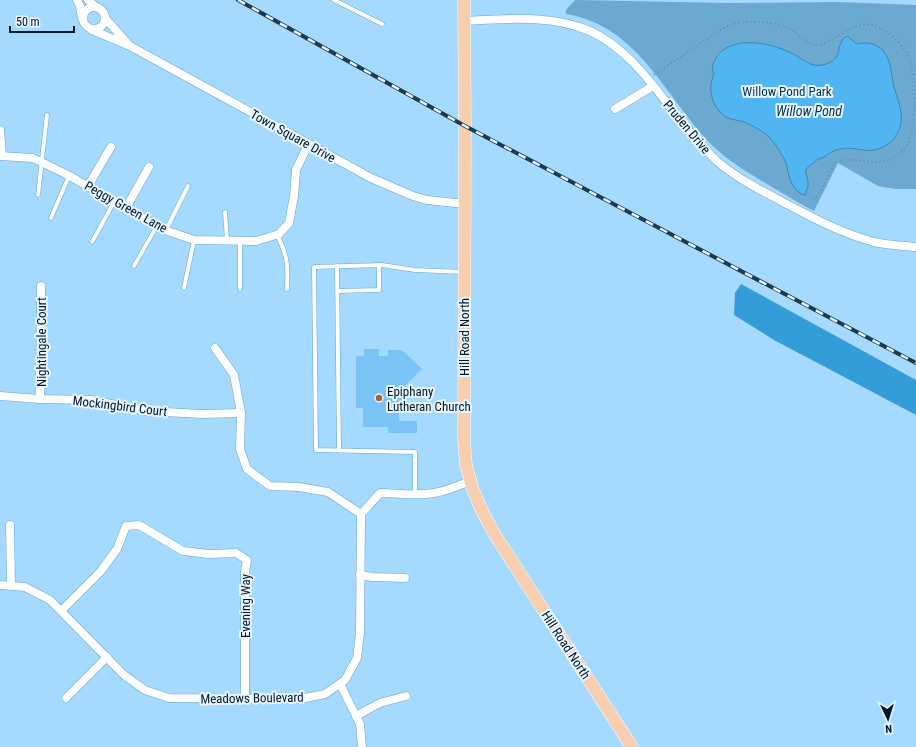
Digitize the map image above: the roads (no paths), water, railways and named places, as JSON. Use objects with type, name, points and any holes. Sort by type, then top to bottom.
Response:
[{"type":"main road","name":"Hill Road North","points":[[464,0],[464,440],[466,465],[470,481],[478,501],[495,535],[632,747]]},
{"type":"street","name":"Town Square Drive","points":[[77,0],[85,26],[130,46],[308,145],[371,178],[407,194],[427,200],[465,204]]},
{"type":"street","name":"Town Square Drive","points":[[88,0],[103,12],[105,18],[130,46]]},
{"type":"street","points":[[82,19],[82,15],[86,10],[96,7]]},
{"type":"street","points":[[92,30],[100,28],[104,24],[105,18]]},
{"type":"street","name":"Pruden Drive","points":[[464,21],[540,20],[577,26],[600,36],[621,50],[711,155],[730,171],[751,185],[840,231],[875,242],[916,247]]},
{"type":"street","points":[[616,109],[650,83]]},
{"type":"street","points":[[0,130],[1,156]]},
{"type":"street","points":[[277,235],[289,224],[294,196],[296,170],[308,145]]},
{"type":"street","points":[[88,186],[112,147]]},
{"type":"street","name":"Peggy Green Lane","points":[[1,156],[33,158],[70,176],[157,226],[194,240],[256,241],[277,235]]},
{"type":"street","points":[[126,208],[149,167]]},
{"type":"street","name":"Nightingale Court","points":[[40,399],[41,286]]},
{"type":"street","points":[[215,348],[234,375],[241,413],[240,449],[248,469],[270,486],[299,487],[328,492],[360,514],[380,492],[415,494],[433,493],[470,481]]},
{"type":"street","name":"Mockingbird Court","points":[[0,396],[40,399],[91,400],[153,411],[202,414],[241,413]]},
{"type":"street","name":"Meadows Boulevard","points":[[0,585],[25,587],[50,600],[124,675],[145,690],[169,698],[300,700],[325,694],[340,684],[345,680],[357,658],[360,633],[360,514]]},
{"type":"street","points":[[10,525],[11,585]]},
{"type":"street","name":"Evening Way","points":[[61,611],[100,572],[117,549],[126,526],[139,525],[183,551],[209,554],[236,553],[246,560],[245,699]]},
{"type":"street","points":[[360,575],[405,578]]},
{"type":"street","points":[[66,698],[107,657]]},
{"type":"street","points":[[340,684],[360,724],[362,747]]},
{"type":"street","points":[[356,716],[380,703],[406,696]]},
{"type":"lane","points":[[334,0],[382,24]]},
{"type":"lane","points":[[38,195],[47,115]]},
{"type":"lane","points":[[51,218],[70,176]]},
{"type":"lane","points":[[166,230],[188,186]]},
{"type":"lane","points":[[92,242],[114,201]]},
{"type":"lane","points":[[225,212],[227,241]]},
{"type":"lane","points":[[134,266],[157,226]]},
{"type":"lane","points":[[277,235],[287,258],[287,289]]},
{"type":"lane","points":[[184,288],[194,240]]},
{"type":"lane","points":[[240,241],[240,289]]},
{"type":"lane","points":[[337,291],[379,290],[379,265]]},
{"type":"lane","points":[[415,494],[415,452],[316,450],[314,267],[379,265],[415,270],[465,272]]},
{"type":"lane","points":[[337,266],[339,450]]},
{"type":"water","name":"Willow Pond","points":[[847,36],[857,44],[868,43],[882,49],[889,63],[900,107],[901,124],[892,141],[884,147],[870,150],[844,148],[818,159],[806,169],[808,187],[805,195],[801,194],[797,191],[790,180],[785,160],[768,136],[747,123],[726,117],[717,109],[711,92],[714,74],[712,67],[722,51],[737,44],[746,43],[773,46],[792,53],[811,64],[826,64],[837,55],[842,40]]},
{"type":"railway","points":[[238,0],[465,126],[916,363]]},
{"type":"place","name":"Epiphany Lutheran Church","points":[[379,398]]},
{"type":"park label","name":"Willow Pond Park","points":[[787,91]]}]
